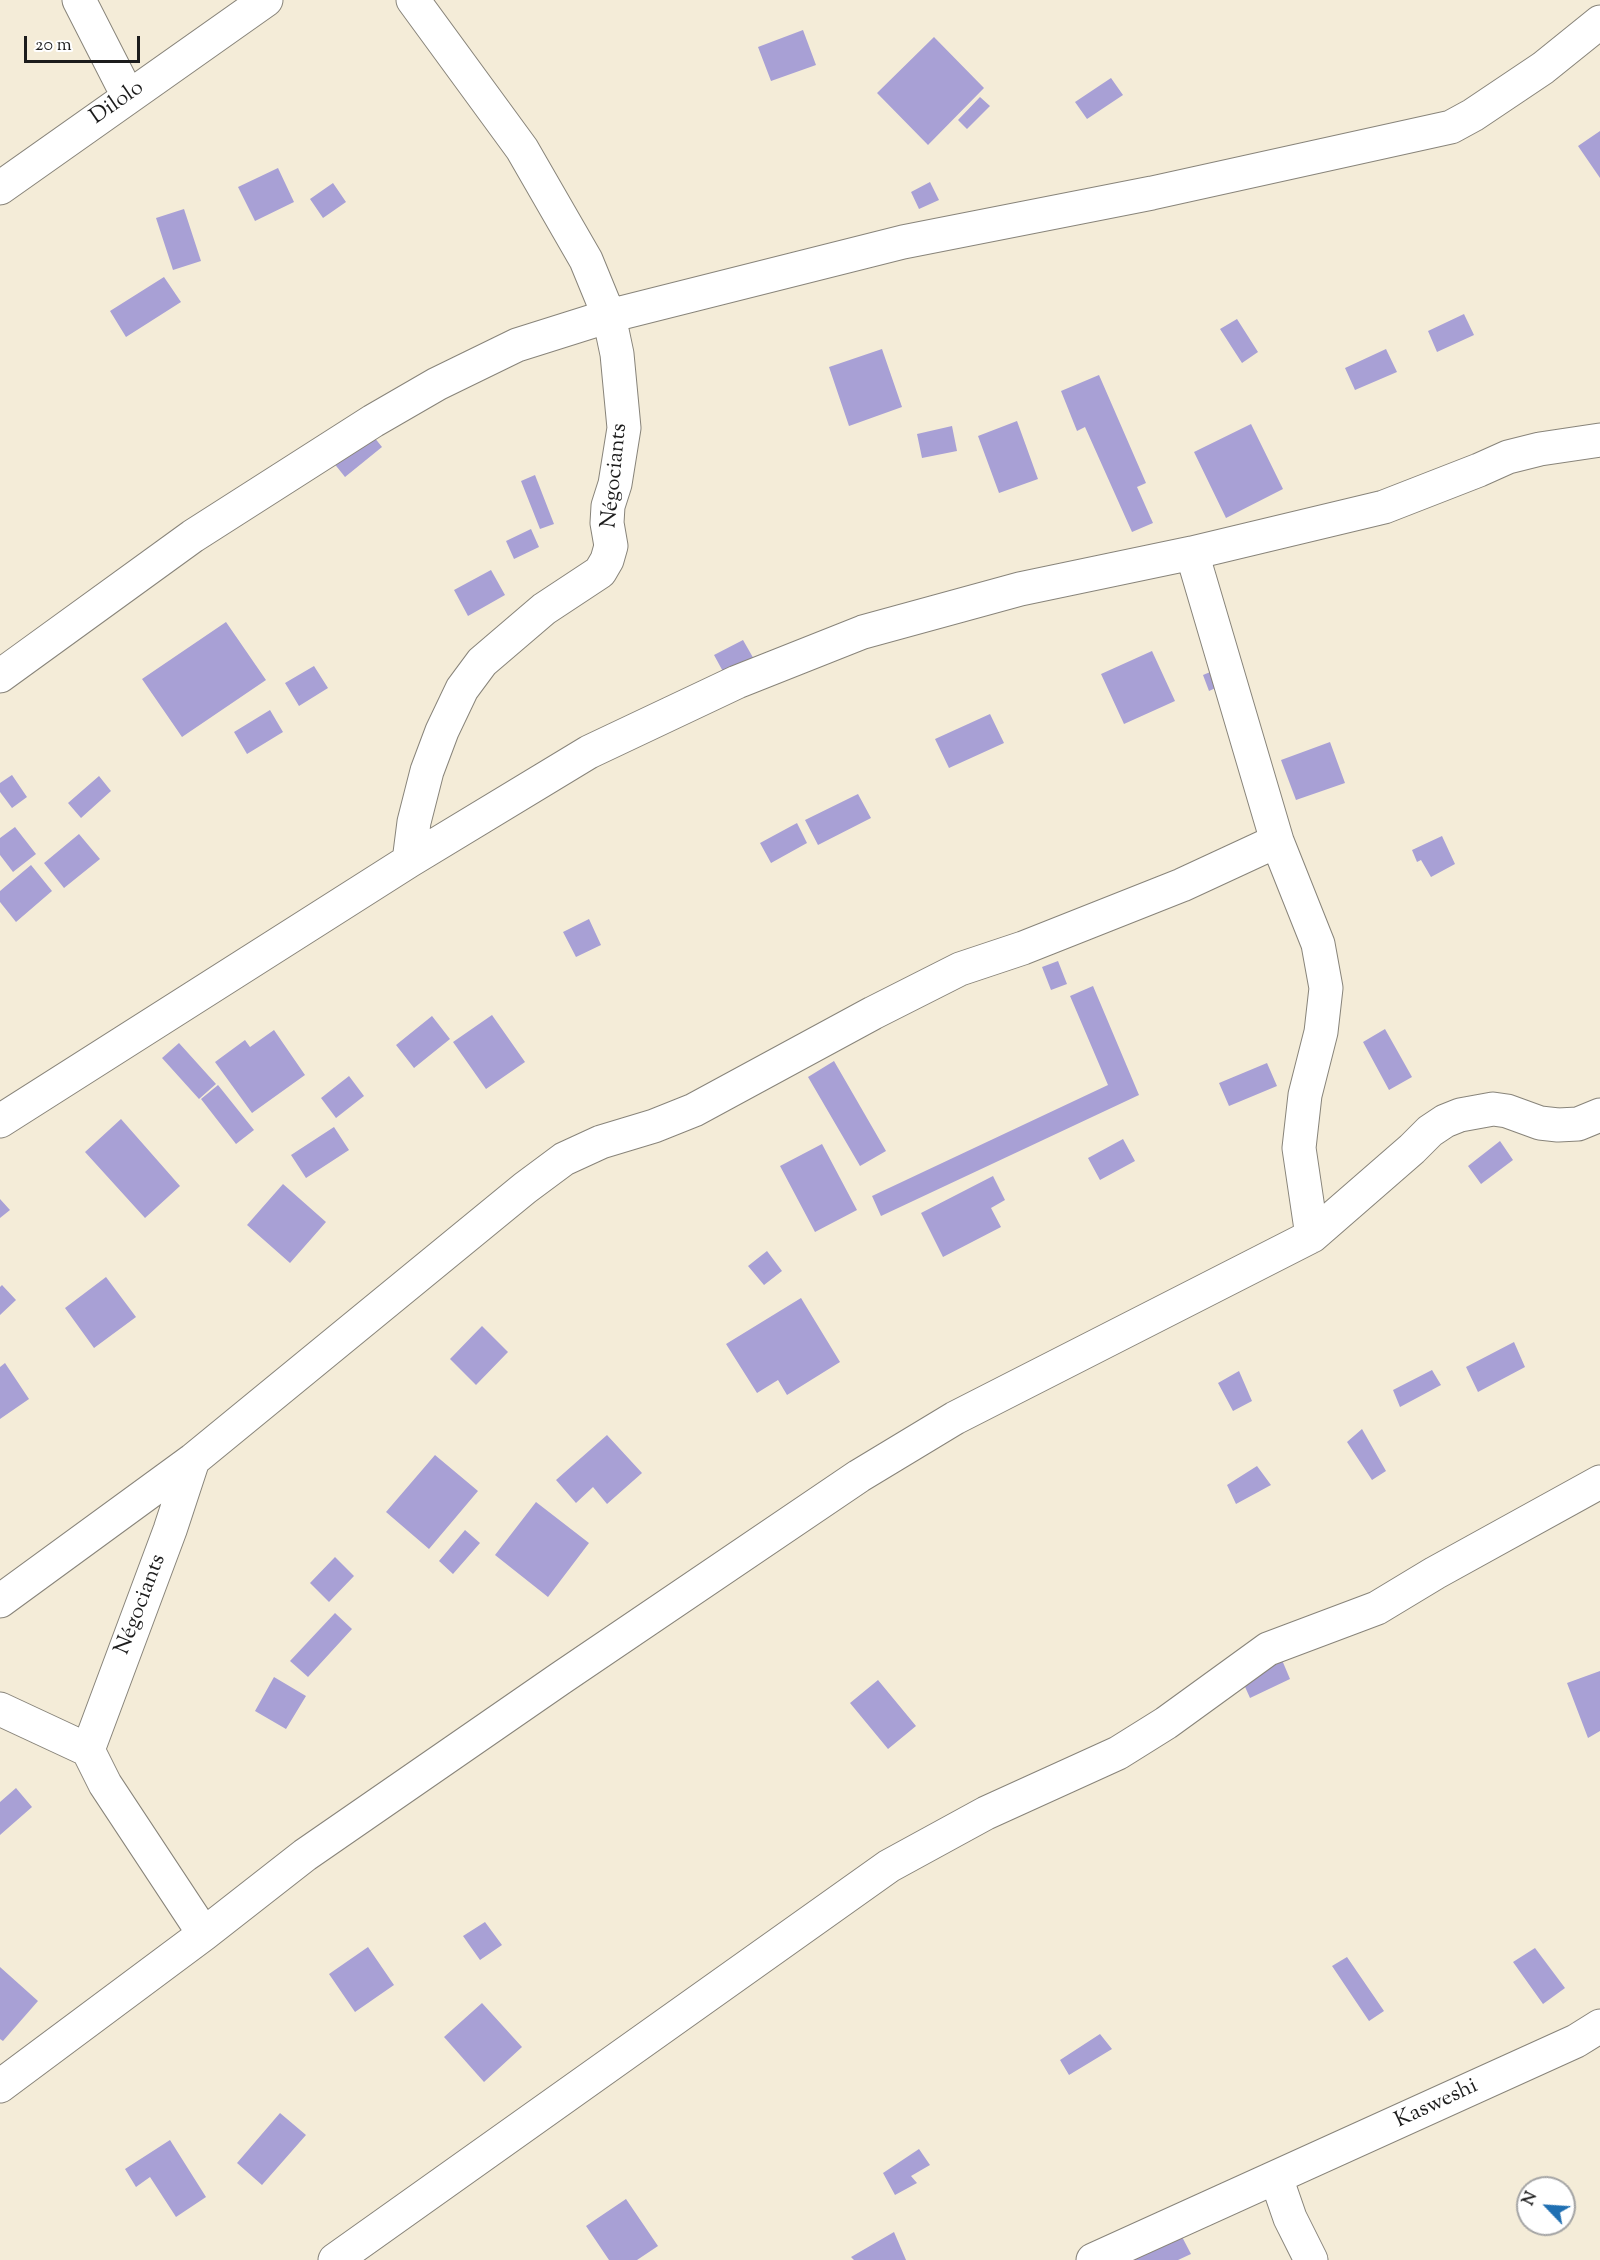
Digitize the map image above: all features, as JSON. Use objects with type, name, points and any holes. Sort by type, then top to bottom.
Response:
[{"type":"street","points":[[79,0],[128,96]]},
{"type":"street","name":"Dilolo","points":[[0,188],[266,0]]},
{"type":"street","name":"Négociants","points":[[409,861],[414,822],[427,771],[462,688],[482,662],[544,609],[600,572],[607,560],[611,546],[607,523],[608,506],[615,484],[624,428],[617,354],[609,316],[586,260],[522,149],[413,0]]},
{"type":"street","points":[[0,676],[194,536],[391,410],[436,384],[517,345],[609,316],[903,242],[1152,193],[1451,127],[1543,68],[1600,22]]},
{"type":"street","points":[[0,1121],[409,861],[590,752],[737,681],[863,632],[1020,589],[1192,553],[1384,507],[1508,457],[1540,449],[1600,440]]},
{"type":"street","points":[[1192,553],[1277,841],[1318,944],[1326,988],[1322,1032],[1305,1095],[1299,1149],[1312,1236]]},
{"type":"street","points":[[0,1602],[193,1460],[516,1195],[564,1159],[602,1142],[654,1126],[694,1110],[873,1013],[960,969],[1023,948],[1182,885],[1277,841]]},
{"type":"street","points":[[0,2086],[325,1842],[561,1678],[859,1476],[955,1418],[1312,1236],[1413,1149],[1430,1131],[1452,1118],[1493,1109],[1507,1111],[1540,1123],[1558,1125],[1578,1124],[1600,1115]]},
{"type":"street","name":"Négociants","points":[[88,1749],[170,1530],[193,1460]]},
{"type":"street","points":[[335,2260],[889,1866],[986,1813],[1118,1753],[1166,1723],[1268,1649],[1377,1608],[1435,1573],[1600,1482]]},
{"type":"street","points":[[0,1709],[88,1749],[105,1784],[204,1934]]},
{"type":"street","name":"Kasweshi","points":[[1093,2260],[1565,2046],[1600,2026]]},
{"type":"street","points":[[1272,2180],[1280,2189],[1290,2218],[1311,2260]]},
{"type":"building","points":[[803,30],[816,65],[771,81],[758,47]]},
{"type":"building","points":[[934,37],[984,88],[928,145],[877,93]]},
{"type":"building","points":[[1111,78],[1123,95],[1087,119],[1075,102]]},
{"type":"building","points":[[980,97],[990,106],[967,129],[958,120]]},
{"type":"building","points":[[1600,131],[1600,178],[1578,146]]},
{"type":"building","points":[[278,168],[294,202],[255,221],[238,187]]},
{"type":"building","points":[[930,182],[939,200],[919,209],[911,192]]},
{"type":"building","points":[[333,183],[346,202],[323,218],[310,199]]},
{"type":"building","points":[[184,209],[201,261],[173,270],[156,218]]},
{"type":"building","points":[[164,277],[181,302],[126,337],[110,311]]},
{"type":"building","points":[[1464,314],[1474,335],[1437,352],[1428,331]]},
{"type":"building","points":[[1237,319],[1258,352],[1242,363],[1220,329]]},
{"type":"building","points":[[882,349],[902,407],[849,426],[829,367]]},
{"type":"building","points":[[1386,349],[1397,372],[1355,390],[1345,368]]},
{"type":"building","points":[[1099,375],[1146,483],[1137,487],[1153,523],[1132,532],[1085,427],[1077,431],[1061,391]]},
{"type":"building","points":[[1017,421],[1038,479],[999,493],[978,436]]},
{"type":"building","points":[[1251,424],[1283,489],[1226,518],[1194,452]]},
{"type":"building","points":[[952,426],[957,451],[922,458],[917,434]]},
{"type":"building","points":[[366,427],[382,447],[345,477],[329,457]]},
{"type":"building","points":[[535,475],[554,524],[540,529],[521,481]]},
{"type":"building","points":[[531,529],[539,547],[514,559],[506,541]]},
{"type":"building","points":[[491,570],[505,595],[468,616],[454,590]]},
{"type":"building","points":[[226,622],[266,680],[182,737],[142,679]]},
{"type":"building","points":[[743,640],[755,661],[726,677],[714,655]]},
{"type":"building","points":[[1152,651],[1175,701],[1124,724],[1101,674]]},
{"type":"building","points":[[314,666],[328,688],[299,706],[285,683]]},
{"type":"building","points":[[1215,670],[1222,685],[1209,691],[1203,675]]},
{"type":"building","points":[[270,710],[283,732],[247,754],[234,732]]},
{"type":"building","points":[[990,714],[1004,743],[949,768],[935,739]]},
{"type":"building","points":[[1330,742],[1345,783],[1296,800],[1281,760]]},
{"type":"building","points":[[12,775],[27,797],[12,808],[0,792],[0,783]]},
{"type":"building","points":[[99,776],[111,791],[81,818],[68,803]]},
{"type":"building","points":[[858,794],[871,818],[818,845],[805,820]]},
{"type":"building","points":[[797,823],[807,843],[771,863],[760,843]]},
{"type":"building","points":[[15,827],[36,854],[13,872],[0,855],[0,838]]},
{"type":"building","points":[[79,834],[100,859],[64,888],[44,863]]},
{"type":"building","points":[[1442,836],[1455,864],[1431,877],[1421,860],[1417,862],[1412,850]]},
{"type":"building","points":[[31,865],[52,891],[16,922],[0,902],[0,891]]},
{"type":"building","points":[[589,919],[601,945],[576,957],[563,932]]},
{"type":"building","points":[[1058,961],[1067,984],[1051,990],[1042,967]]},
{"type":"building","points":[[1093,986],[1139,1095],[881,1216],[872,1196],[1108,1085],[1070,996]]},
{"type":"building","points":[[492,1015],[525,1062],[486,1089],[453,1042]]},
{"type":"building","points":[[432,1016],[450,1039],[414,1068],[396,1045]]},
{"type":"building","points":[[1385,1029],[1412,1077],[1389,1090],[1363,1042]]},
{"type":"building","points":[[274,1030],[305,1075],[252,1113],[215,1062],[245,1040],[250,1047]]},
{"type":"building","points":[[179,1043],[216,1084],[199,1099],[162,1058]]},
{"type":"building","points":[[834,1061],[886,1151],[860,1166],[808,1077]]},
{"type":"building","points":[[1267,1063],[1277,1086],[1229,1106],[1219,1083]]},
{"type":"building","points":[[349,1076],[364,1096],[336,1118],[321,1098]]},
{"type":"building","points":[[218,1085],[254,1130],[236,1144],[201,1099]]},
{"type":"building","points":[[121,1119],[180,1186],[145,1218],[85,1152]]},
{"type":"building","points":[[334,1127],[349,1150],[306,1178],[291,1155]]},
{"type":"building","points":[[1123,1139],[1135,1161],[1100,1180],[1088,1158]]},
{"type":"building","points":[[1500,1141],[1513,1160],[1481,1184],[1468,1166]]},
{"type":"building","points":[[822,1144],[857,1210],[815,1232],[780,1166]]},
{"type":"building","points":[[993,1176],[1005,1200],[991,1208],[1001,1227],[943,1257],[921,1213]]},
{"type":"building","points":[[283,1184],[326,1222],[290,1263],[247,1225]]},
{"type":"building","points":[[0,1199],[10,1210],[0,1218]]},
{"type":"building","points":[[767,1251],[782,1271],[764,1285],[748,1266]]},
{"type":"building","points":[[106,1277],[136,1317],[94,1348],[65,1308]]},
{"type":"building","points":[[2,1285],[16,1300],[0,1315],[0,1287]]},
{"type":"building","points":[[801,1298],[840,1362],[787,1395],[778,1380],[757,1393],[726,1344]]},
{"type":"building","points":[[482,1326],[508,1352],[476,1385],[450,1359]]},
{"type":"building","points":[[1514,1342],[1525,1367],[1478,1392],[1466,1367]]},
{"type":"building","points":[[5,1363],[29,1399],[0,1419],[0,1367]]},
{"type":"building","points":[[1432,1370],[1441,1385],[1400,1407],[1393,1390]]},
{"type":"building","points":[[1239,1371],[1252,1401],[1233,1411],[1218,1383]]},
{"type":"building","points":[[1362,1429],[1386,1471],[1372,1480],[1347,1442]]},
{"type":"building","points":[[607,1435],[642,1473],[607,1504],[593,1487],[576,1503],[556,1480]]},
{"type":"building","points":[[435,1455],[478,1491],[429,1549],[386,1512]]},
{"type":"building","points":[[1257,1466],[1271,1485],[1236,1504],[1227,1485]]},
{"type":"building","points":[[536,1502],[589,1543],[548,1597],[495,1555]]},
{"type":"building","points":[[465,1530],[480,1543],[453,1574],[439,1561]]},
{"type":"building","points":[[335,1557],[354,1576],[329,1602],[310,1583]]},
{"type":"building","points":[[335,1613],[352,1629],[308,1677],[290,1661]]},
{"type":"building","points":[[1282,1660],[1290,1679],[1250,1698],[1242,1680]]},
{"type":"building","points":[[1600,1671],[1600,1731],[1588,1738],[1567,1683]]},
{"type":"building","points":[[274,1677],[306,1696],[286,1729],[255,1711]]},
{"type":"building","points":[[878,1680],[916,1726],[888,1749],[850,1703]]},
{"type":"building","points":[[16,1788],[32,1807],[0,1835],[0,1802]]},
{"type":"building","points":[[485,1922],[502,1945],[480,1960],[463,1936]]},
{"type":"building","points":[[368,1947],[394,1985],[355,2012],[329,1974]]},
{"type":"building","points":[[1535,1948],[1565,1988],[1543,2004],[1513,1962]]},
{"type":"building","points":[[1347,1957],[1384,2011],[1369,2021],[1332,1966]]},
{"type":"building","points":[[0,1967],[38,2001],[3,2041],[0,2039]]},
{"type":"building","points":[[482,2003],[522,2047],[484,2082],[444,2037]]},
{"type":"building","points":[[1100,2034],[1112,2049],[1069,2075],[1060,2060]]},
{"type":"building","points":[[280,2113],[306,2135],[262,2185],[237,2163]]},
{"type":"building","points":[[170,2140],[206,2197],[176,2217],[150,2177],[136,2187],[125,2169]]},
{"type":"building","points":[[919,2149],[930,2165],[911,2176],[917,2183],[895,2195],[883,2173]]},
{"type":"building","points":[[626,2199],[658,2246],[637,2260],[609,2260],[586,2226]]},
{"type":"building","points":[[894,2232],[906,2260],[854,2260],[851,2257]]},
{"type":"building","points":[[1180,2233],[1191,2254],[1178,2260],[1131,2260]]}]
